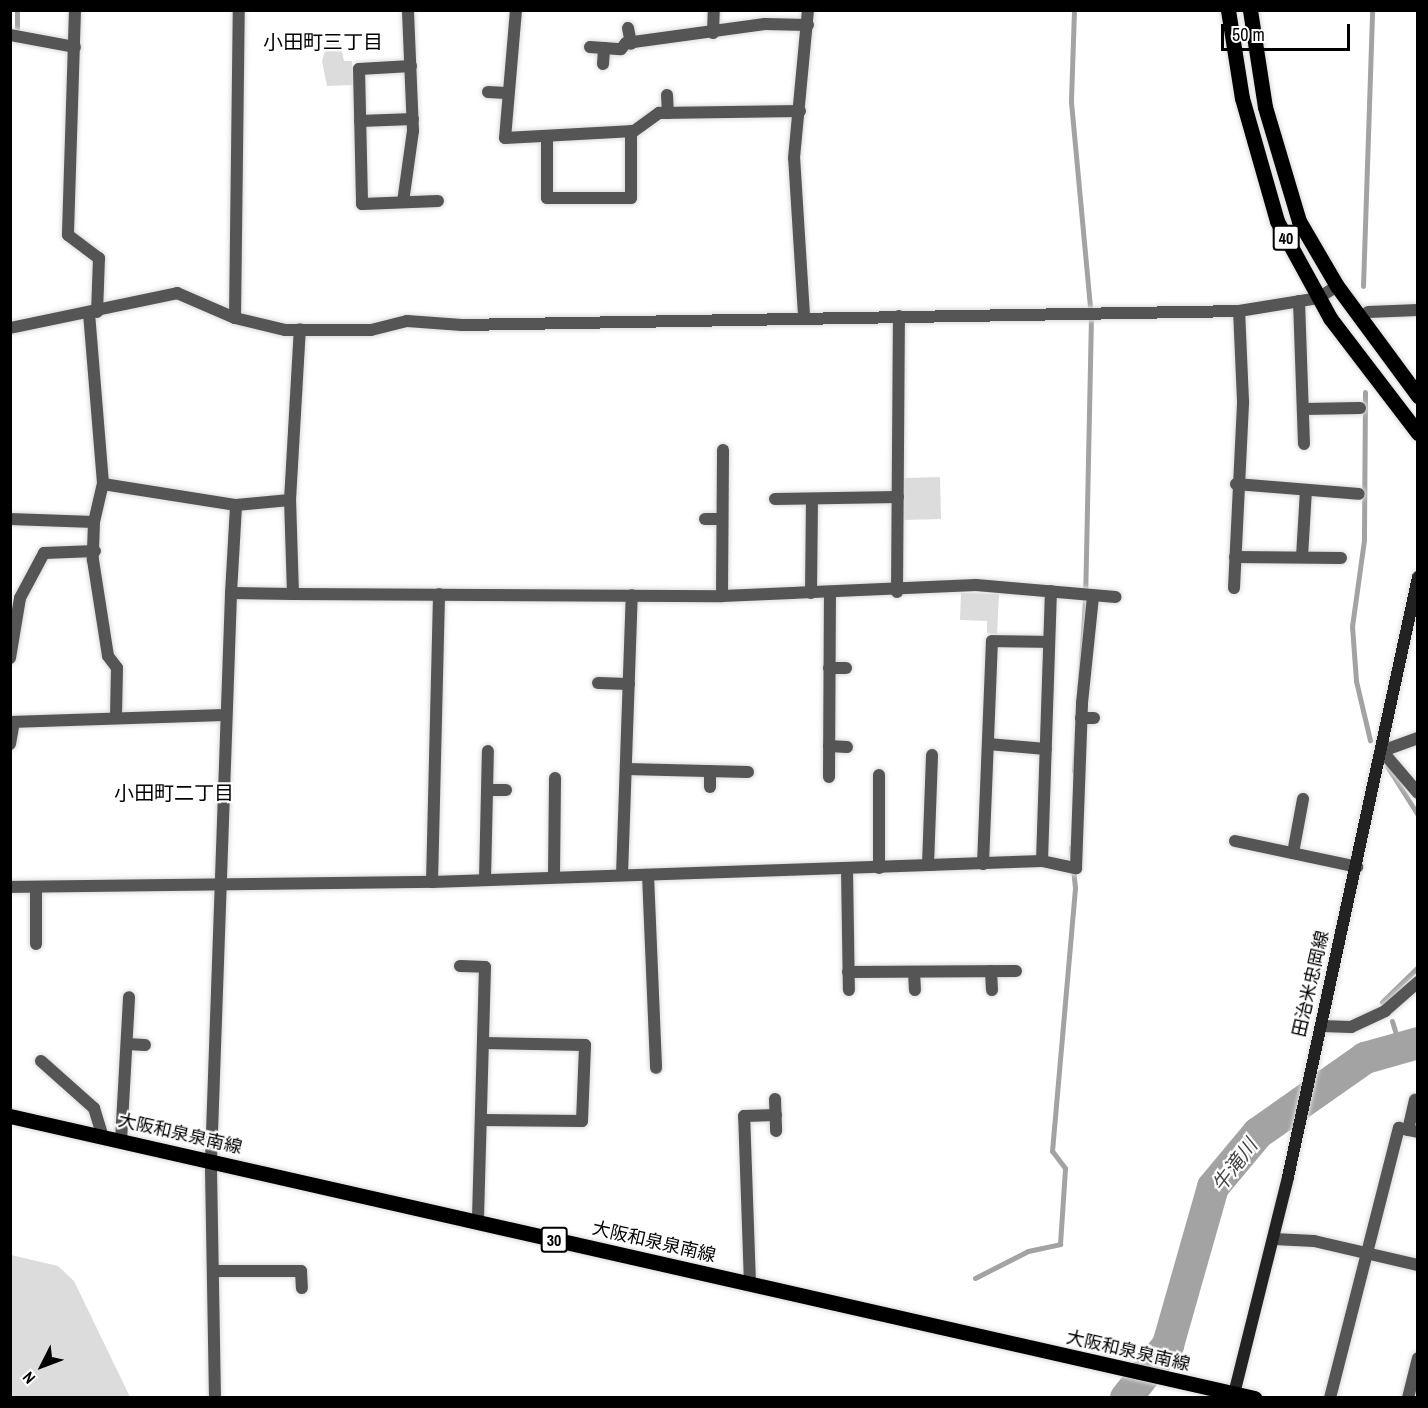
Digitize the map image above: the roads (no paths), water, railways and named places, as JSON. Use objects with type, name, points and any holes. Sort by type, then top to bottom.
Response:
[{"type":"main road","name":"40","points":[[1228,10],[1242,98],[1277,221],[1318,297],[1418,433]]},
{"type":"main road","name":"40","points":[[1250,10],[1265,107],[1299,221],[1336,286],[1418,396]]},
{"type":"main road","name":"田治米忠岡線","points":[[1233,1396],[1274,1239],[1357,867],[1418,577]]},
{"type":"main road","name":"大阪和泉泉南線","points":[[10,1116],[1233,1396],[1254,1398]]},
{"type":"street","points":[[75,10],[68,235],[99,258],[93,312],[103,484],[94,522],[94,550],[108,656],[117,668],[116,717]]},
{"type":"street","points":[[235,318],[241,132],[239,10]]},
{"type":"street","points":[[403,202],[413,119],[408,10]]},
{"type":"street","points":[[516,10],[506,93],[505,138],[631,131],[668,113],[800,111]]},
{"type":"street","points":[[713,33],[714,10]]},
{"type":"street","points":[[804,315],[794,158],[808,10]]},
{"type":"street","points":[[590,47],[604,48],[765,24],[808,25]]},
{"type":"street","points":[[628,28],[631,44]]},
{"type":"street","points":[[10,35],[75,47]]},
{"type":"street","points":[[603,64],[604,48]]},
{"type":"street","points":[[411,66],[359,69],[363,204],[438,201]]},
{"type":"street","points":[[488,93],[506,93]]},
{"type":"street","points":[[667,95],[668,113]]},
{"type":"street","points":[[360,121],[413,119]]},
{"type":"street","points":[[547,136],[547,198],[631,198],[631,131]]},
{"type":"street","points":[[11,326],[93,312],[177,292],[235,318],[300,329],[371,330],[407,321],[462,325],[804,315],[899,316],[1239,311],[1318,297],[1336,286]]},
{"type":"street","points":[[1299,301],[1304,444]]},
{"type":"street","points":[[1368,312],[1418,310]]},
{"type":"street","points":[[1234,588],[1236,484],[1244,401],[1239,311]]},
{"type":"street","points":[[897,592],[899,316]]},
{"type":"street","points":[[293,594],[290,500],[300,329]]},
{"type":"street","points":[[1304,409],[1360,408]]},
{"type":"street","points":[[722,596],[723,450]]},
{"type":"street","points":[[103,484],[236,505],[290,500]]},
{"type":"street","points":[[1236,484],[1359,494]]},
{"type":"street","points":[[1302,557],[1306,490]]},
{"type":"street","points":[[775,499],[898,497]]},
{"type":"street","points":[[811,593],[812,499]]},
{"type":"street","points":[[215,1398],[211,1161],[218,1046],[217,886],[236,505]]},
{"type":"street","points":[[10,519],[94,522]]},
{"type":"street","points":[[705,519],[722,519]]},
{"type":"street","points":[[10,658],[20,598],[44,553],[94,550]]},
{"type":"street","points":[[1235,557],[1341,558]]},
{"type":"street","points":[[231,593],[722,596],[897,592],[976,585],[1115,597]]},
{"type":"street","points":[[1042,861],[1051,591]]},
{"type":"street","points":[[432,882],[439,594]]},
{"type":"street","points":[[829,777],[830,594]]},
{"type":"street","points":[[10,888],[432,882],[1042,861],[1071,866],[1087,718],[1087,595]]},
{"type":"street","points":[[622,875],[632,596]]},
{"type":"street","points":[[983,864],[992,640],[1049,642]]},
{"type":"street","points":[[829,668],[846,668]]},
{"type":"street","points":[[598,683],[629,684]]},
{"type":"street","points":[[10,744],[12,722],[224,715]]},
{"type":"street","points":[[1418,738],[1382,751],[1418,793]]},
{"type":"street","points":[[988,744],[1046,749]]},
{"type":"street","points":[[829,746],[847,747]]},
{"type":"street","points":[[486,879],[488,751]]},
{"type":"street","points":[[928,865],[932,755]]},
{"type":"street","points":[[626,769],[748,772]]},
{"type":"street","points":[[710,771],[710,787]]},
{"type":"street","points":[[879,775],[879,868]]},
{"type":"street","points":[[554,876],[555,778]]},
{"type":"street","points":[[487,790],[506,790]]},
{"type":"street","points":[[1293,853],[1303,799]]},
{"type":"street","points":[[1235,841],[1357,867]]},
{"type":"street","points":[[847,869],[849,990]]},
{"type":"street","points":[[648,874],[656,1068]]},
{"type":"street","points":[[36,887],[36,944]]},
{"type":"street","points":[[460,966],[485,967],[478,1222]]},
{"type":"street","points":[[991,971],[992,990]]},
{"type":"street","points":[[848,972],[1016,971]]},
{"type":"street","points":[[914,972],[915,990]]},
{"type":"street","points":[[1321,1026],[1351,1027],[1385,1011],[1418,982]]},
{"type":"street","points":[[121,1141],[129,997]]},
{"type":"street","points":[[482,1120],[582,1121],[585,1045],[483,1043]]},
{"type":"street","points":[[127,1044],[145,1045]]},
{"type":"street","points":[[41,1061],[94,1108],[103,1137]]},
{"type":"street","points":[[776,1099],[776,1131]]},
{"type":"street","points":[[1330,1398],[1399,1128],[1413,1131],[1415,1100]]},
{"type":"street","points":[[750,1284],[745,1197],[744,1116],[776,1115]]},
{"type":"street","points":[[730,1198],[745,1197]]},
{"type":"street","points":[[1274,1239],[1366,1252],[1418,1265]]},
{"type":"street","points":[[213,1271],[301,1271],[302,1288]]},
{"type":"street","points":[[1408,1398],[1418,1358]]},
{"type":"waterway","points":[[17,10],[17,28]]},
{"type":"waterway","points":[[1074,10],[1071,102],[1090,306]]},
{"type":"waterway","points":[[1363,286],[1372,10]]},
{"type":"waterway","points":[[1074,771],[1085,603],[1091,318]]},
{"type":"waterway","points":[[1365,392],[1364,540],[1352,626],[1356,681],[1370,740]]},
{"type":"waterway","points":[[1387,766],[1418,815]]},
{"type":"waterway","points":[[975,1278],[1028,1251],[1060,1244],[1065,1168],[1052,1151],[1075,888],[1071,847]]},
{"type":"waterway","points":[[1382,1002],[1418,967]]},
{"type":"waterway","points":[[1392,1021],[1400,1048]]},
{"type":"waterway","name":"牛滝川","points":[[1126,1398],[1168,1345],[1213,1187],[1258,1133],[1365,1058],[1418,1043]]},
{"type":"district","name":"小田町三丁目","points":[[323,41]]},
{"type":"district","name":"小田町二丁目","points":[[174,792]]}]
